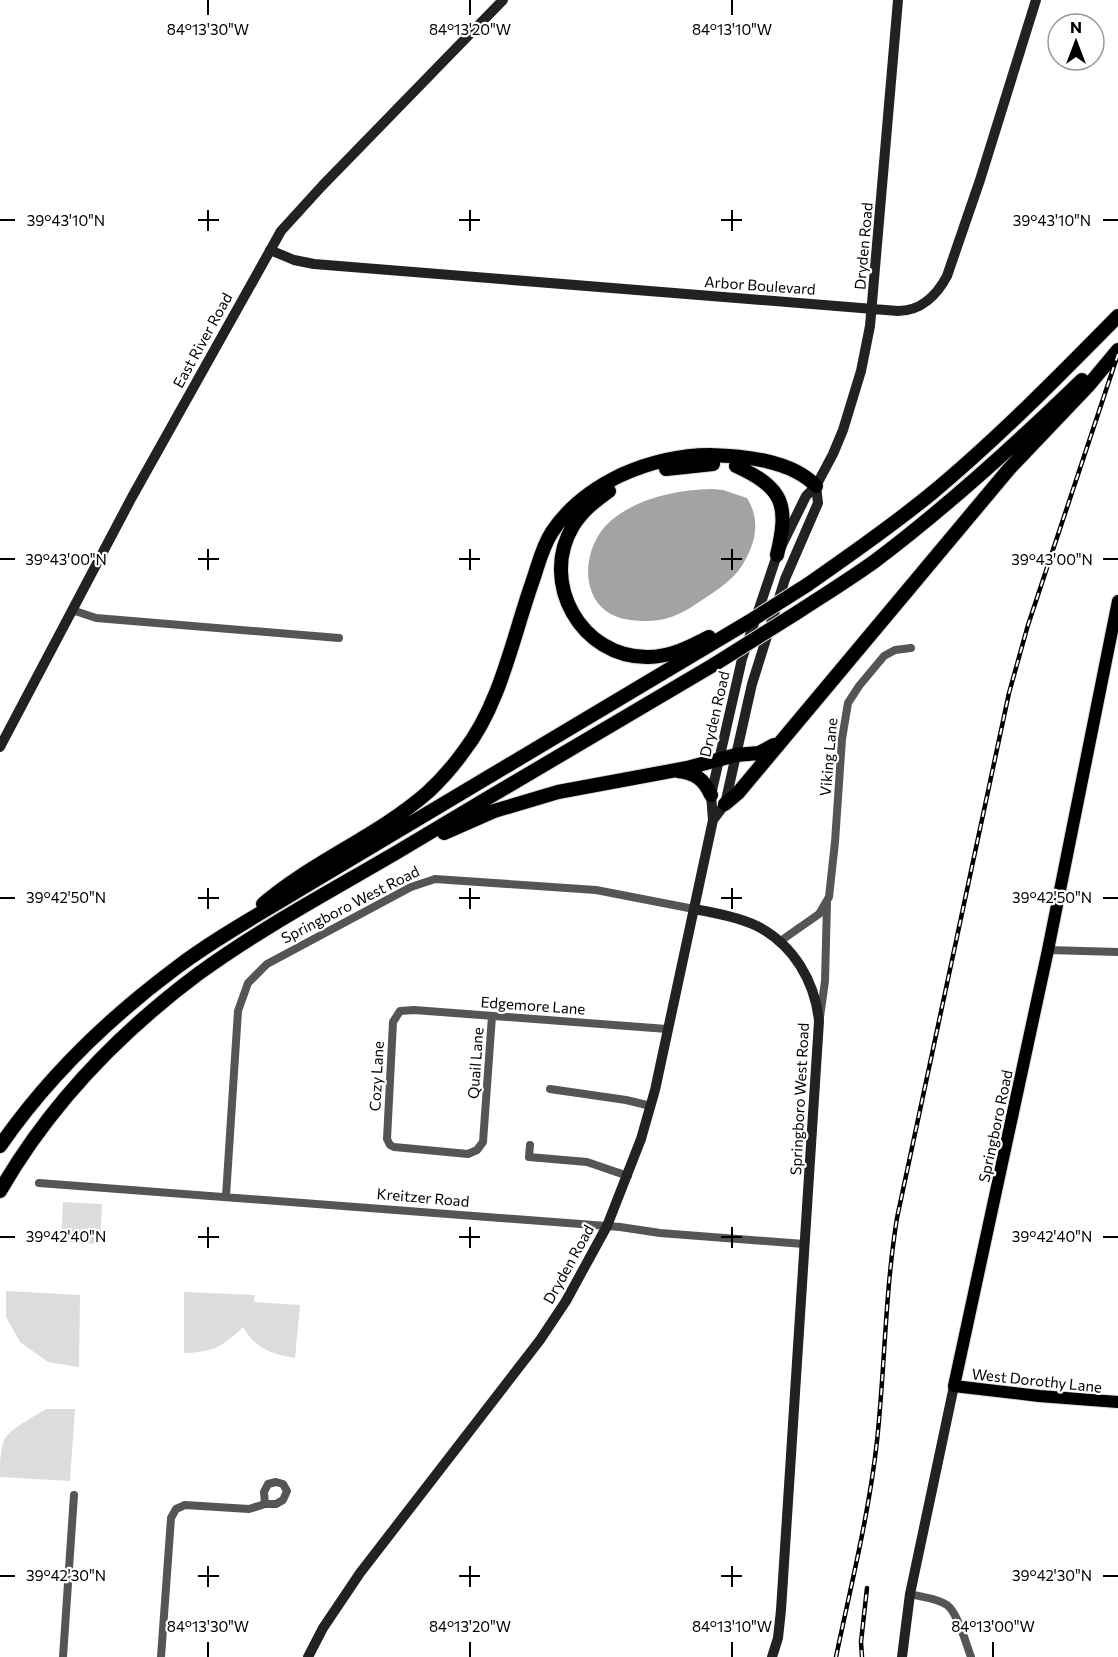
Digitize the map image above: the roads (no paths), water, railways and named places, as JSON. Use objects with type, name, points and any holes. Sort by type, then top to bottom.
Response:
[{"type":"highway","points":[[0,1146],[44,1090],[114,1018],[176,968],[230,932],[755,618],[864,546],[934,492],[1047,388],[1118,316]]},
{"type":"highway","points":[[0,1191],[14,1167],[56,1109],[94,1066],[148,1014],[199,973],[374,865],[715,664],[875,560],[963,489],[1118,345]]},
{"type":"highway","points":[[725,804],[738,793],[1009,469],[1088,386],[1118,350]]},
{"type":"highway","points":[[230,932],[284,885],[398,815],[429,791],[466,749],[498,686],[544,548],[557,524],[585,497],[607,482],[645,466],[707,455],[755,459],[777,465],[807,476],[816,486]]},
{"type":"highway","points":[[725,634],[672,653],[648,657],[624,654],[594,639],[581,627],[566,598],[560,572],[564,548],[572,527],[582,513],[614,488],[642,476],[664,470],[717,464],[736,466],[772,471],[803,484],[816,486]]},
{"type":"highway","points":[[736,466],[762,479],[772,487],[780,502],[783,525],[777,555]]},
{"type":"highway","points":[[374,865],[494,811],[558,792],[736,755],[759,753],[770,748],[805,713]]},
{"type":"highway","points":[[664,771],[679,771],[696,775],[703,781],[711,795]]},
{"type":"main road","name":"Springboro Road","points":[[954,1386],[1114,638],[1118,601]]},
{"type":"main road","name":"West Dorothy Lane","points":[[954,1386],[1067,1399],[1118,1402]]},
{"type":"street","name":"East River Road","points":[[0,747],[132,497],[281,231],[503,0]]},
{"type":"street","name":"Dryden Road","points":[[308,1657],[323,1628],[360,1573],[540,1340],[566,1301],[607,1226],[628,1176],[651,1106],[713,820],[711,795],[742,659],[777,555],[806,496],[816,486],[833,454],[854,398],[872,308],[898,0]]},
{"type":"street","name":"Arbor Boulevard","points":[[270,250],[294,260],[314,264],[903,311],[912,309],[931,298],[942,286],[964,225],[1036,0]]},
{"type":"street","name":"Dryden Road","points":[[713,820],[725,804],[753,684],[785,579],[818,502],[816,486]]},
{"type":"street","points":[[72,610],[96,618],[339,638]]},
{"type":"street","name":"Viking Lane","points":[[819,1021],[825,981],[827,902],[835,842],[842,739],[848,703],[858,686],[884,656],[895,650],[911,648]]},
{"type":"street","name":"Springboro West Road","points":[[226,1196],[238,1011],[248,983],[267,964],[411,887],[444,878],[596,890],[728,916],[757,926],[779,942],[805,973],[815,998],[819,1021],[780,1625],[772,1657]]},
{"type":"street","points":[[779,942],[812,920],[827,902]]},
{"type":"street","points":[[1048,950],[1118,952]]},
{"type":"street","name":"Edgemore Lane","points":[[398,1013],[414,1010],[667,1029]]},
{"type":"street","name":"Cozy Lane","points":[[388,1142],[393,1022],[398,1013]]},
{"type":"street","name":"Quail Lane","points":[[388,1142],[394,1147],[468,1154],[483,1142],[492,1016]]},
{"type":"street","points":[[550,1089],[651,1106]]},
{"type":"street","points":[[530,1145],[529,1157],[587,1162],[616,1170],[628,1176]]},
{"type":"street","name":"Kreitzer Road","points":[[39,1183],[607,1226],[660,1233],[804,1244]]},
{"type":"street","name":"Springboro Road","points":[[902,1657],[910,1594],[954,1386]]},
{"type":"street","points":[[63,1657],[74,1495]]},
{"type":"street","points":[[161,1657],[169,1539],[174,1513],[180,1506],[186,1505],[249,1509],[265,1504]]},
{"type":"street","points":[[910,1594],[941,1602],[951,1610],[971,1657]]},
{"type":"railway","points":[[836,1657],[874,1468],[890,1274],[897,1218],[1009,693],[1028,625],[1118,354]]},
{"type":"railway","points":[[862,1657],[861,1642],[867,1588]]}]
